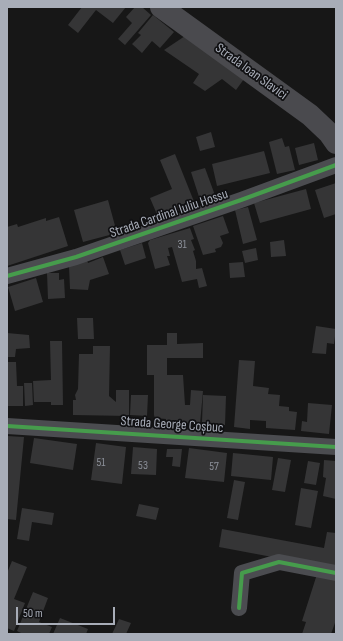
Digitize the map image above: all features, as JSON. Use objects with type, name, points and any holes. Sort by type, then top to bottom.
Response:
[{"type":"main road","name":"Strada Ioan Slavici","points":[[161,7],[310,115],[329,133],[336,143]]},
{"type":"street","name":"Strada Cardinal Iuliu Hossu","points":[[7,276],[76,257],[241,200],[336,165]]},
{"type":"street","name":"Strada George Coșbuc","points":[[7,426],[336,447]]},
{"type":"street","points":[[239,608],[242,573],[280,562],[336,573]]},
{"type":"building","points":[[82,7],[126,7],[113,23],[96,10],[78,33],[68,25]]},
{"type":"building","points":[[135,7],[142,7],[151,15],[125,45],[118,39],[132,23],[126,17]]},
{"type":"building","points":[[153,15],[174,32],[160,48],[152,41],[142,53],[132,44],[141,35],[138,33]]},
{"type":"building","points":[[185,36],[244,79],[236,90],[222,79],[205,91],[193,83],[199,74],[164,50]]},
{"type":"building","points":[[211,132],[215,147],[200,151],[196,137]]},
{"type":"building","points":[[282,138],[285,147],[289,146],[295,170],[277,174],[269,142]]},
{"type":"building","points":[[314,143],[318,160],[299,165],[295,148]]},
{"type":"building","points":[[264,151],[270,173],[217,186],[212,164]]},
{"type":"building","points":[[175,154],[195,204],[159,219],[150,198],[172,189],[160,160]]},
{"type":"building","points":[[205,168],[216,198],[201,203],[191,172]]},
{"type":"building","points":[[336,183],[336,214],[324,218],[315,190]]},
{"type":"building","points":[[306,189],[311,209],[260,223],[254,203]]},
{"type":"building","points":[[108,200],[117,233],[83,242],[74,210]]},
{"type":"building","points":[[248,207],[257,240],[243,244],[235,210]]},
{"type":"building","points":[[223,216],[229,233],[220,236],[223,243],[221,247],[215,249],[216,252],[203,255],[193,226]]},
{"type":"building","points":[[59,217],[68,246],[7,266],[7,227],[17,224],[18,227],[46,218],[46,221]]},
{"type":"building","points":[[190,228],[194,239],[191,240],[195,250],[193,251],[196,261],[196,269],[202,268],[207,286],[199,288],[197,279],[182,282],[172,247],[168,248],[170,256],[167,256],[170,265],[155,269],[148,243],[150,240]]},
{"type":"building","points":[[284,240],[286,256],[271,257],[270,242]]},
{"type":"building","points":[[142,243],[146,258],[125,265],[120,250]]},
{"type":"building","points":[[256,248],[258,260],[245,263],[242,251]]},
{"type":"building","points":[[103,257],[109,274],[90,280],[88,290],[70,289],[69,266],[87,260],[88,263]]},
{"type":"building","points":[[243,262],[245,277],[230,278],[229,263]]},
{"type":"building","points":[[47,273],[59,273],[59,280],[64,279],[65,298],[48,299]]},
{"type":"building","points":[[36,278],[43,302],[15,311],[8,287]]},
{"type":"building","points":[[77,318],[93,318],[94,339],[78,339]]},
{"type":"building","points":[[316,326],[336,329],[334,344],[327,343],[326,354],[312,353]]},
{"type":"building","points":[[7,333],[29,335],[30,348],[16,349],[15,357],[7,357]]},
{"type":"building","points":[[167,333],[177,333],[177,344],[203,343],[203,358],[167,358],[167,375],[183,375],[185,405],[190,405],[191,390],[203,391],[200,424],[184,423],[184,421],[166,421],[166,419],[155,418],[154,375],[147,375],[147,345],[167,345]]},
{"type":"building","points":[[50,341],[62,341],[63,405],[51,405],[51,402],[34,402],[33,381],[51,380]]},
{"type":"building","points":[[93,346],[110,346],[109,396],[116,402],[116,390],[129,390],[129,416],[73,415],[73,400],[76,400],[75,395],[78,389],[79,354],[93,354]]},
{"type":"building","points":[[239,360],[255,361],[253,386],[269,388],[268,394],[280,395],[279,406],[289,407],[289,411],[297,412],[295,430],[266,428],[266,421],[250,420],[250,429],[234,427]]},
{"type":"building","points":[[7,362],[16,362],[17,386],[23,386],[23,406],[8,406]]},
{"type":"building","points":[[24,383],[32,383],[33,405],[25,406]]},
{"type":"building","points":[[131,395],[148,395],[147,416],[130,415]]},
{"type":"building","points":[[203,395],[226,396],[225,425],[202,422]]},
{"type":"building","points":[[308,403],[332,405],[329,434],[301,431],[302,421],[307,422]]},
{"type":"building","points":[[7,436],[24,437],[16,520],[7,519]]},
{"type":"building","points":[[34,438],[77,444],[73,470],[30,463]]},
{"type":"building","points":[[96,443],[126,447],[122,484],[91,480]]},
{"type":"building","points":[[133,447],[157,449],[156,475],[131,474]]},
{"type":"building","points":[[189,448],[227,453],[224,482],[185,478]]},
{"type":"building","points":[[167,449],[182,449],[180,467],[172,466],[173,457],[166,457]]},
{"type":"building","points":[[233,453],[273,457],[271,480],[231,476]]},
{"type":"building","points":[[278,458],[291,460],[285,492],[272,490]]},
{"type":"building","points":[[324,460],[336,461],[336,499],[323,496],[326,478],[323,477]]},
{"type":"building","points":[[308,461],[320,463],[316,485],[304,483]]},
{"type":"building","points":[[234,480],[245,482],[238,520],[227,518]]},
{"type":"building","points":[[301,488],[318,491],[311,528],[295,525]]},
{"type":"building","points":[[139,504],[159,508],[156,520],[136,516]]},
{"type":"building","points":[[22,508],[54,513],[52,525],[32,522],[29,541],[17,539]]},
{"type":"building","points":[[222,529],[324,548],[327,532],[336,533],[336,569],[219,547]]},
{"type":"building","points":[[12,561],[27,567],[14,599],[25,603],[14,631],[7,628],[7,573]]},
{"type":"building","points":[[318,571],[336,577],[336,620],[331,634],[302,634],[306,622],[302,621]]},
{"type":"building","points":[[33,592],[48,598],[39,622],[52,627],[49,634],[23,634],[17,631]]},
{"type":"building","points":[[60,618],[88,629],[86,634],[53,634]]},
{"type":"building","points":[[119,619],[131,623],[126,634],[112,634]]},
{"type":"cycle path","points":[[7,276],[76,257],[241,200],[336,165]]},
{"type":"cycle path","points":[[7,426],[336,447]]},
{"type":"cycle path","points":[[239,608],[242,573],[279,562],[336,573]]}]
